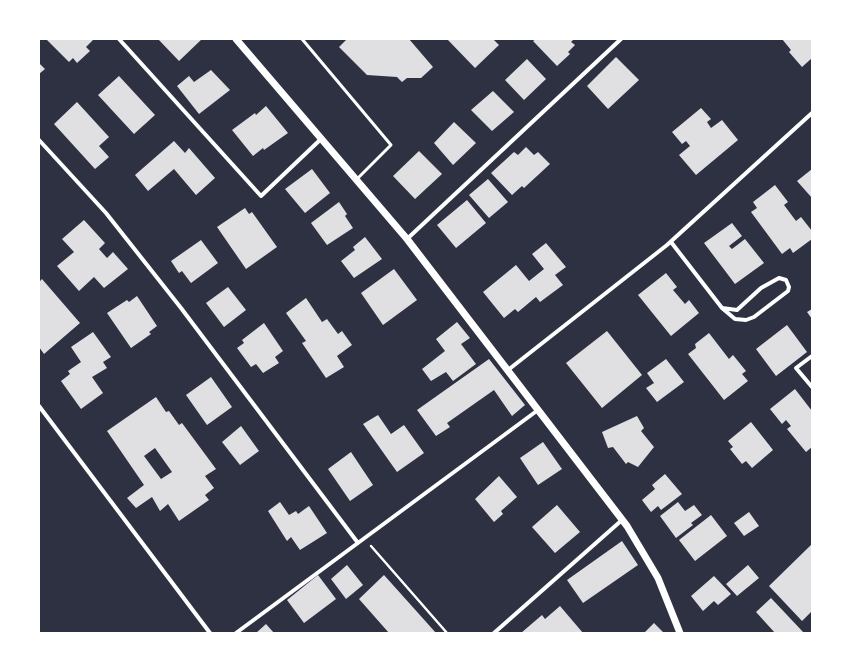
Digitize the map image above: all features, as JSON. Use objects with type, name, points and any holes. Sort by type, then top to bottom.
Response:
[{"type":"street","points":[[119,39],[261,196],[321,139]]},
{"type":"street","points":[[236,39],[407,239],[622,520],[658,578],[680,633]]},
{"type":"street","points":[[407,239],[621,39]]},
{"type":"street","points":[[508,370],[671,242],[812,113]]},
{"type":"street","points":[[39,140],[106,214],[180,308],[358,543]]},
{"type":"street","points":[[671,242],[722,308],[735,319],[746,320],[754,317],[788,291],[789,287],[786,280],[779,278],[761,288],[737,310],[722,308]]},
{"type":"street","points":[[812,356],[796,368],[812,387]]},
{"type":"street","points":[[39,406],[210,633]]},
{"type":"street","points":[[236,633],[538,410]]},
{"type":"street","points":[[494,633],[622,520]]},
{"type":"lane","points":[[302,39],[391,146],[356,180]]},
{"type":"path","points":[[364,538],[447,633]]},
{"type":"building","points":[[46,39],[94,39],[86,47],[90,51],[77,63],[73,58],[69,62]]},
{"type":"building","points":[[158,39],[202,39],[179,61]]},
{"type":"building","points":[[345,39],[409,39],[433,67],[421,78],[407,78],[402,82],[397,77],[367,75],[339,47],[346,40]]},
{"type":"building","points":[[447,39],[493,39],[499,45],[475,68]]},
{"type":"building","points":[[536,39],[574,39],[571,42],[575,45],[568,52],[570,54],[557,66],[533,41]]},
{"type":"building","points":[[782,39],[812,39],[812,58],[802,67],[789,52],[791,50]]},
{"type":"building","points":[[616,57],[639,80],[608,109],[587,86]]},
{"type":"building","points":[[527,59],[546,79],[524,100],[505,80]]},
{"type":"building","points":[[39,63],[45,69],[39,74]]},
{"type":"building","points":[[211,70],[230,90],[199,114],[177,86],[189,76],[194,82]]},
{"type":"building","points":[[119,76],[155,115],[134,134],[98,95]]},
{"type":"building","points":[[493,91],[514,112],[492,131],[471,110]]},
{"type":"building","points":[[77,102],[109,137],[99,146],[109,157],[95,169],[54,124]]},
{"type":"building","points":[[266,106],[288,133],[253,156],[232,130],[255,113],[256,115]]},
{"type":"building","points":[[701,108],[711,119],[707,122],[711,128],[722,120],[738,140],[696,175],[679,155],[690,146],[686,141],[682,144],[672,132]]},
{"type":"building","points":[[454,122],[476,143],[453,165],[434,143]]},
{"type":"building","points":[[174,141],[185,153],[189,148],[215,178],[196,195],[174,169],[148,191],[135,175]]},
{"type":"building","points":[[526,147],[534,155],[538,152],[550,164],[524,188],[522,186],[512,195],[491,173],[514,152],[518,155]]},
{"type":"building","points":[[419,151],[442,174],[415,199],[393,176]]},
{"type":"building","points":[[312,169],[330,193],[305,213],[285,189]]},
{"type":"building","points":[[812,169],[812,198],[797,181]]},
{"type":"building","points":[[488,179],[508,202],[489,218],[469,195]]},
{"type":"building","points":[[775,185],[788,202],[784,205],[796,221],[801,217],[812,231],[812,239],[793,253],[790,248],[782,254],[751,212],[757,208],[753,202]]},
{"type":"building","points":[[467,200],[486,223],[456,248],[437,225]]},
{"type":"building","points":[[339,202],[347,214],[345,216],[353,228],[327,245],[311,223]]},
{"type":"building","points":[[245,208],[249,214],[252,212],[277,247],[246,269],[217,227]]},
{"type":"building","points":[[84,220],[105,243],[99,249],[107,258],[113,252],[128,269],[104,288],[94,277],[79,291],[57,266],[74,252],[62,239]]},
{"type":"building","points":[[732,223],[742,236],[729,246],[732,249],[745,239],[764,263],[735,284],[704,243]]},
{"type":"building","points":[[365,237],[382,259],[354,278],[341,261],[355,250],[353,247]]},
{"type":"building","points":[[201,240],[218,263],[191,283],[182,271],[179,273],[171,261]]},
{"type":"building","points":[[546,243],[566,267],[555,275],[563,285],[540,302],[536,297],[518,312],[515,309],[504,318],[483,292],[516,265],[529,281],[544,269],[532,254]]},
{"type":"building","points":[[394,269],[417,300],[383,325],[361,293]]},
{"type":"building","points":[[666,273],[677,287],[673,290],[685,304],[689,300],[699,313],[671,336],[638,295]]},
{"type":"building","points":[[42,279],[80,323],[44,354],[39,347],[39,282]]},
{"type":"building","points":[[228,287],[246,310],[224,327],[206,303]]},
{"type":"building","points":[[137,296],[157,326],[149,332],[151,334],[131,348],[107,313],[127,300],[129,302]]},
{"type":"building","points":[[306,298],[322,322],[327,319],[338,334],[342,331],[352,345],[337,356],[344,367],[326,378],[302,343],[306,341],[286,313]]},
{"type":"building","points":[[812,309],[812,319],[807,312]]},
{"type":"building","points":[[457,322],[470,338],[461,344],[476,364],[453,381],[446,372],[431,381],[422,369],[445,351],[436,339]]},
{"type":"building","points":[[264,323],[283,351],[275,357],[279,363],[263,373],[256,364],[251,367],[237,348],[244,343],[242,340]]},
{"type":"building","points":[[787,325],[807,352],[776,376],[756,349]]},
{"type":"building","points":[[607,331],[642,375],[602,408],[566,363]]},
{"type":"building","points":[[93,332],[111,357],[103,362],[107,368],[92,377],[103,393],[81,409],[61,381],[70,374],[68,371],[81,362],[71,347]]},
{"type":"building","points":[[709,333],[729,359],[733,355],[746,371],[742,374],[748,381],[724,400],[688,354],[696,348],[695,344]]},
{"type":"building","points":[[489,359],[525,405],[512,416],[494,390],[447,423],[450,427],[436,436],[417,410]]},
{"type":"building","points":[[666,359],[684,382],[657,402],[646,388],[654,383],[647,373]]},
{"type":"building","points":[[211,377],[232,407],[207,425],[186,395]]},
{"type":"building","points":[[795,389],[812,411],[812,447],[806,452],[787,429],[791,426],[786,420],[782,424],[770,409]]},
{"type":"building","points":[[156,397],[166,412],[169,411],[179,425],[182,423],[216,469],[205,476],[214,488],[205,495],[209,500],[179,521],[168,504],[160,511],[152,497],[136,508],[127,498],[144,485],[107,431]],"holes":[[[155,448],[172,472],[161,479],[144,456]]]},
{"type":"building","points":[[378,415],[391,434],[404,425],[424,453],[397,472],[363,424]]},
{"type":"building","points":[[637,416],[644,428],[641,431],[654,447],[638,467],[628,462],[626,464],[613,447],[608,448],[602,432]]},
{"type":"building","points":[[751,422],[773,450],[752,468],[746,461],[742,464],[730,449],[733,447],[728,441]]},
{"type":"building","points":[[241,426],[259,451],[240,465],[222,442]]},
{"type":"building","points":[[543,442],[562,469],[538,485],[520,458]]},
{"type":"building","points":[[351,452],[373,485],[350,501],[328,469]]},
{"type":"building","points":[[665,474],[682,494],[661,510],[658,506],[651,512],[642,500],[655,489],[652,485]]},
{"type":"building","points":[[499,476],[517,497],[501,511],[503,514],[494,522],[475,499]]},
{"type":"building","points":[[280,502],[289,515],[296,511],[298,514],[309,506],[327,533],[300,550],[291,537],[287,541],[268,511]]},
{"type":"building","points":[[678,502],[685,511],[694,505],[702,515],[691,523],[693,525],[676,538],[660,516]]},
{"type":"building","points":[[557,505],[580,532],[555,553],[532,527]]},
{"type":"building","points":[[749,512],[759,526],[744,536],[734,523]]},
{"type":"building","points":[[711,515],[727,536],[695,561],[679,540]]},
{"type":"building","points":[[622,541],[638,565],[583,603],[567,580]]},
{"type":"building","points":[[812,544],[812,611],[802,621],[769,586]]},
{"type":"building","points":[[347,565],[363,585],[346,599],[331,579]]},
{"type":"building","points":[[748,565],[759,578],[737,596],[726,584]]},
{"type":"building","points":[[318,575],[336,599],[304,623],[287,600]]},
{"type":"building","points":[[384,575],[436,633],[389,633],[359,599]]},
{"type":"building","points":[[714,576],[731,594],[718,605],[714,601],[703,611],[691,596]]},
{"type":"building","points":[[771,598],[804,633],[775,633],[756,612]]},
{"type":"building","points":[[560,606],[583,633],[521,633],[542,615],[545,619]]},
{"type":"building","points":[[654,623],[664,633],[644,633]]},
{"type":"building","points":[[266,624],[274,633],[256,633]]}]
